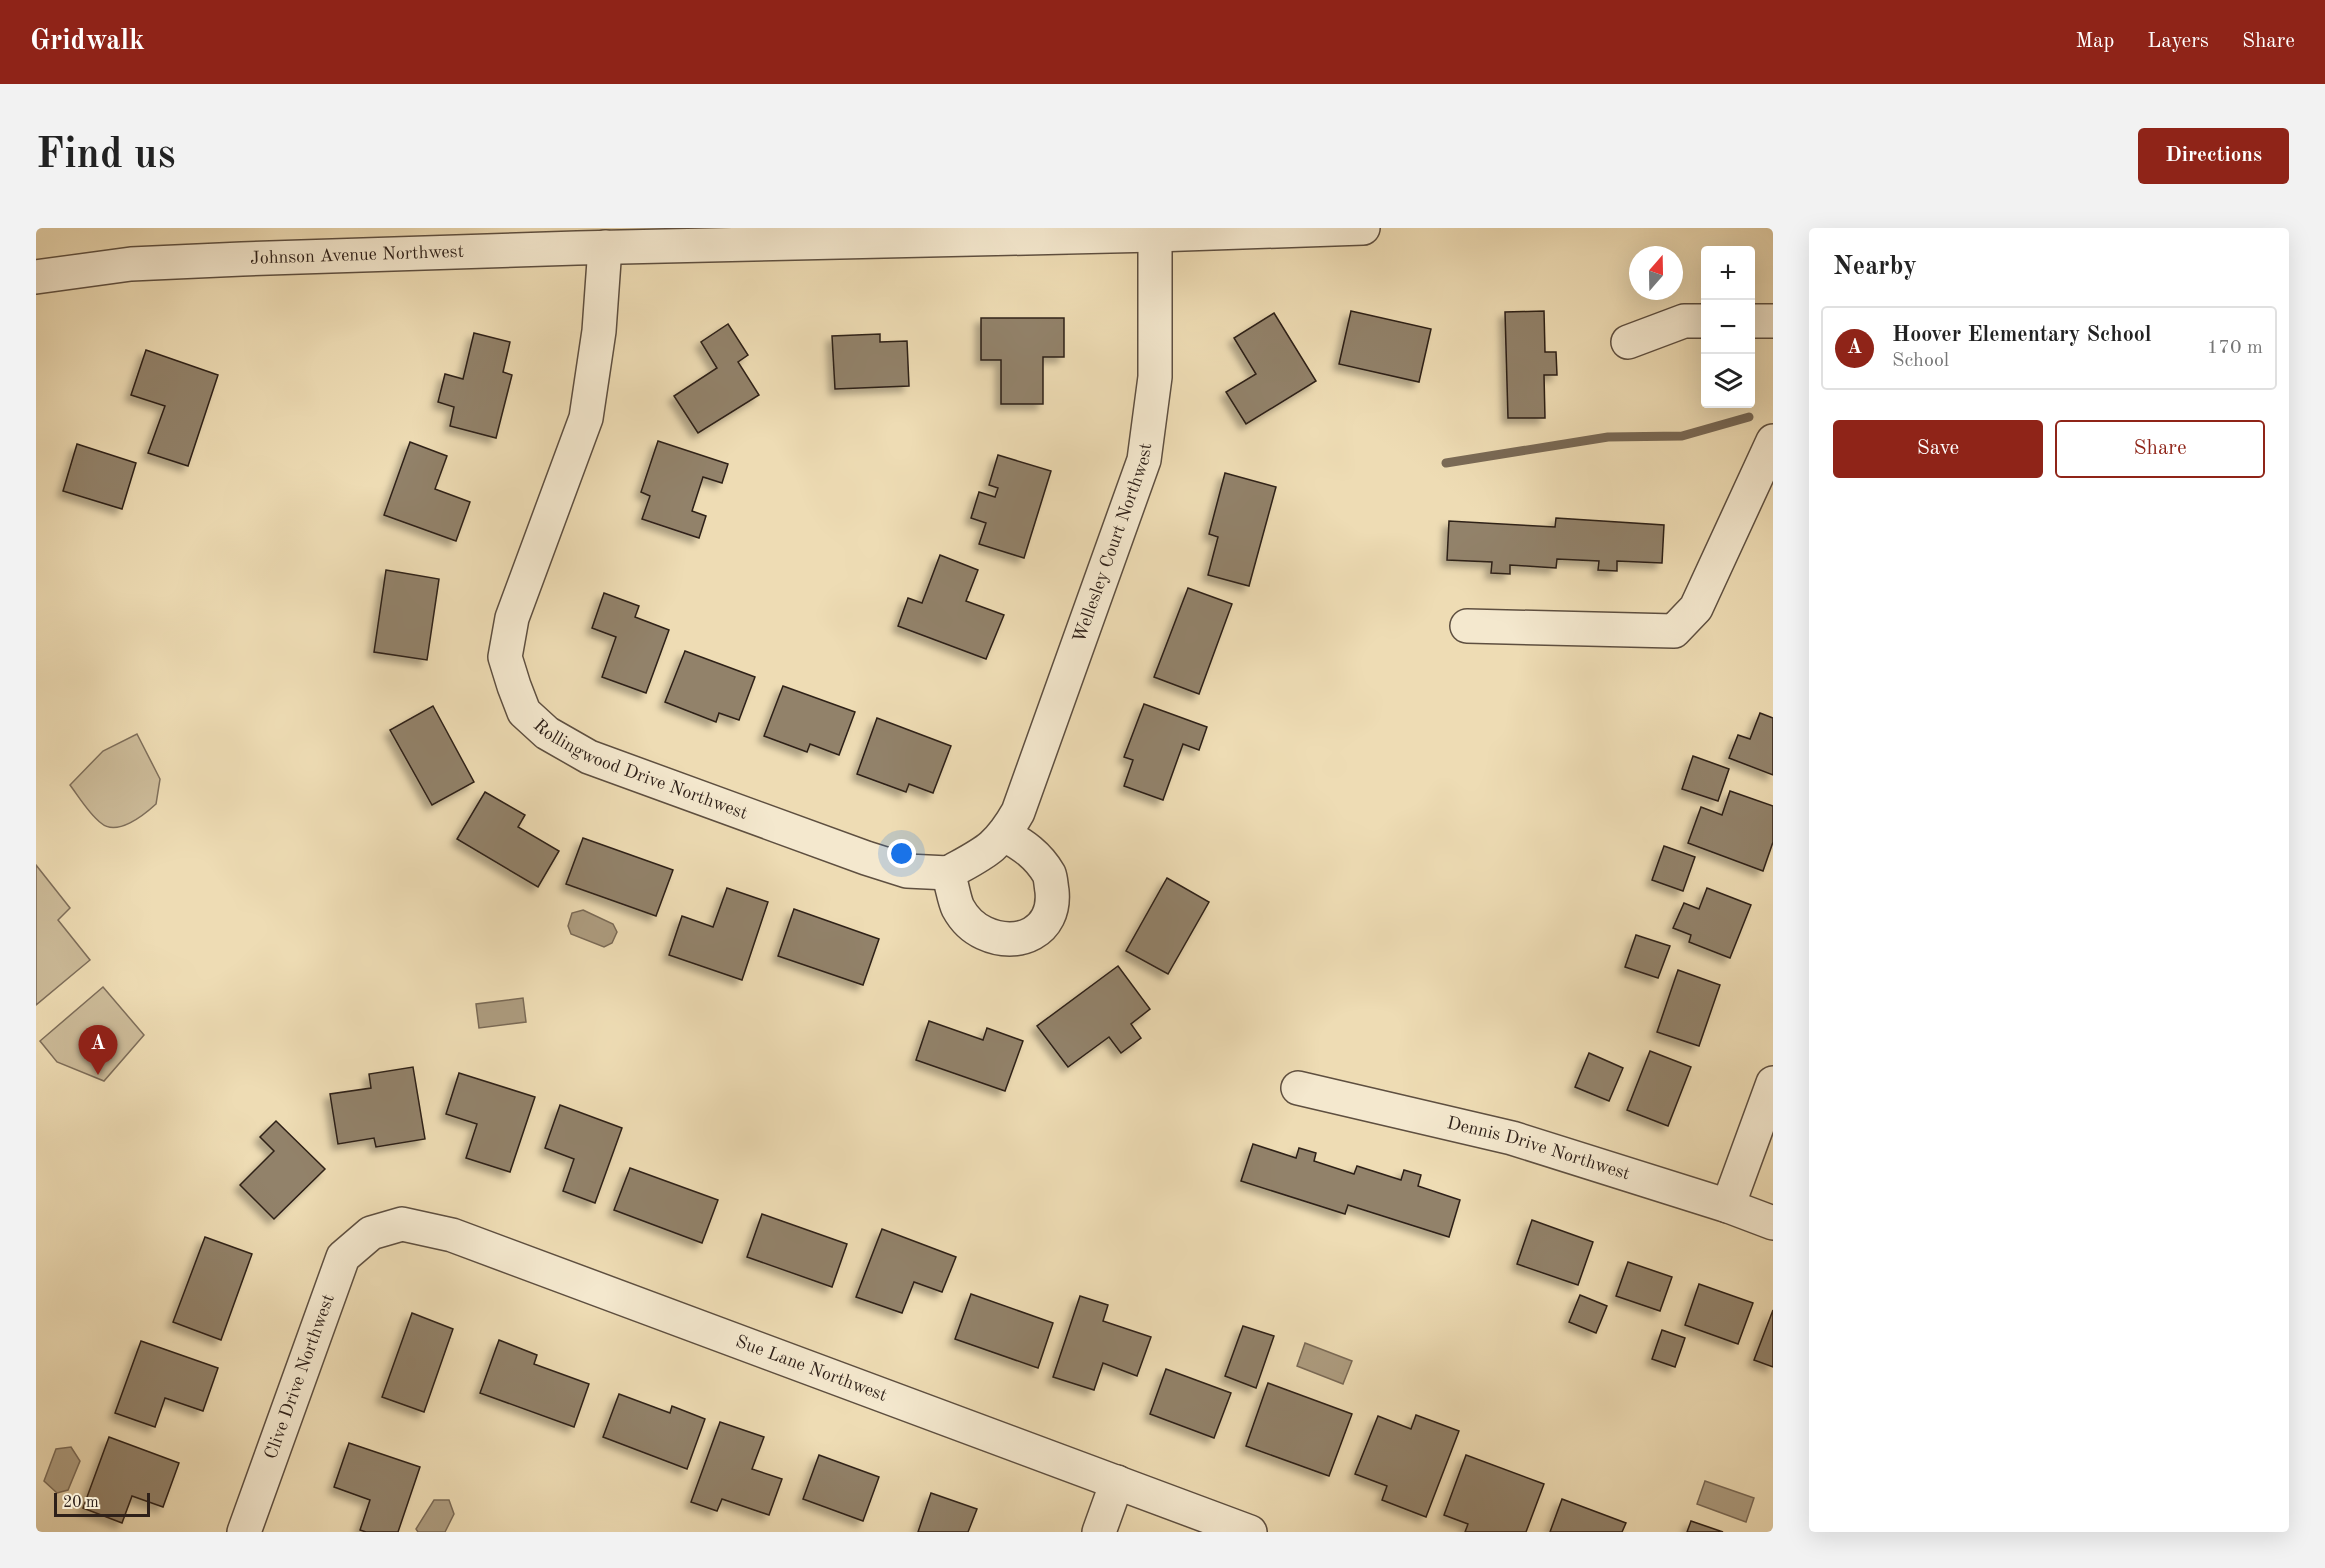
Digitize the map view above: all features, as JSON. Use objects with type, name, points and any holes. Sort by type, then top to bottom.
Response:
[{"type":"street","name":"Johnson Avenue Northwest","points":[[36,277],[131,264],[219,260],[605,247],[1363,228]]},
{"type":"street","name":"Wellesley Court Northwest","points":[[948,873],[987,851],[1005,835],[1018,812],[1144,459],[1155,377],[1155,235]]},
{"type":"street","name":"Rollingwood Drive Northwest","points":[[605,247],[599,331],[586,418],[512,618],[505,657],[524,712],[547,733],[600,761],[866,858],[908,871],[948,873]]},
{"type":"street","points":[[1628,342],[1684,321],[1701,321]]},
{"type":"street","points":[[1755,321],[1773,321]]},
{"type":"street","points":[[1467,626],[1674,631],[1696,608],[1773,441]]},
{"type":"street","points":[[948,873],[954,888],[957,907],[973,927],[998,939],[1021,939],[1045,925],[1053,903],[1050,876],[1038,859],[1022,844],[1005,835]]},
{"type":"street","points":[[1728,1206],[1773,1083]]},
{"type":"street","name":"Dennis Drive Northwest","points":[[1298,1088],[1512,1138],[1728,1206],[1773,1223]]},
{"type":"street","name":"Sue Lane Northwest","points":[[370,1233],[402,1224],[452,1235],[1250,1532]]},
{"type":"street","name":"Clive Drive Northwest","points":[[244,1532],[343,1257],[370,1233]]},
{"type":"street","points":[[1099,1532],[1117,1482]]},
{"type":"shaded area","points":[[137,734],[160,779],[156,804],[130,823],[107,827],[92,815],[70,785],[103,751]]},
{"type":"shaded area","points":[[36,865],[70,908],[58,920],[90,960],[36,1005]]},
{"type":"shaded area","points":[[583,910],[613,924],[617,932],[612,943],[604,947],[571,934],[568,926],[572,913]]},
{"type":"shaded area","points":[[103,987],[144,1035],[104,1081],[57,1062],[40,1041]]},
{"type":"shaded area","points":[[523,998],[526,1022],[479,1028],[476,1004]]},
{"type":"shaded area","points":[[1305,1343],[1352,1361],[1343,1384],[1297,1366]]},
{"type":"shaded area","points":[[71,1447],[80,1461],[68,1490],[57,1493],[44,1481],[56,1449]]},
{"type":"shaded area","points":[[1705,1481],[1754,1498],[1746,1522],[1697,1504]]},
{"type":"shaded area","points":[[434,1500],[449,1500],[454,1514],[445,1532],[418,1532],[416,1529]]},
{"type":"building","points":[[1351,311],[1431,329],[1419,382],[1339,364]]},
{"type":"building","points":[[1544,311],[1545,352],[1556,352],[1557,375],[1544,375],[1545,418],[1508,418],[1505,312]]},
{"type":"building","points":[[1274,313],[1316,381],[1246,424],[1226,392],[1256,374],[1234,338]]},
{"type":"building","points":[[981,318],[1064,318],[1064,357],[1043,357],[1043,404],[1001,404],[1001,360],[981,360]]},
{"type":"building","points":[[728,324],[748,355],[738,362],[759,395],[698,433],[674,396],[717,368],[701,342]]},
{"type":"building","points":[[474,333],[510,342],[503,372],[512,375],[496,438],[450,426],[454,407],[438,402],[445,374],[463,379]]},
{"type":"building","points":[[880,334],[880,342],[907,341],[909,386],[835,389],[832,336]]},
{"type":"building","points":[[146,350],[218,375],[188,466],[148,453],[165,406],[131,395]]},
{"type":"building","points":[[658,441],[728,464],[722,483],[703,477],[692,511],[706,516],[699,538],[642,519],[650,496],[641,492]]},
{"type":"building","points":[[410,442],[447,456],[435,489],[470,502],[456,541],[384,515]]},
{"type":"building","points":[[77,444],[136,463],[122,509],[63,491]]},
{"type":"building","points":[[998,455],[1051,471],[1024,558],[979,544],[986,523],[971,518],[979,492],[995,497],[998,488],[989,485]]},
{"type":"building","points":[[1225,473],[1276,487],[1249,586],[1208,575],[1218,537],[1209,534]]},
{"type":"building","points":[[1556,518],[1664,525],[1662,563],[1617,561],[1617,571],[1598,570],[1599,561],[1557,559],[1556,568],[1510,565],[1510,574],[1491,573],[1492,562],[1447,560],[1449,521],[1555,527]]},
{"type":"building","points":[[940,555],[978,570],[966,601],[1004,615],[986,659],[898,626],[908,598],[922,603]]},
{"type":"building","points":[[386,570],[439,579],[427,660],[374,652]]},
{"type":"building","points":[[1188,588],[1232,604],[1199,694],[1154,677]]},
{"type":"building","points":[[604,593],[639,606],[635,617],[669,630],[646,693],[602,677],[616,637],[592,628]]},
{"type":"building","points":[[685,651],[755,677],[739,720],[719,713],[716,722],[665,702]]},
{"type":"building","points":[[783,686],[855,712],[839,755],[810,744],[807,752],[764,736]]},
{"type":"building","points":[[1144,704],[1207,727],[1199,750],[1183,744],[1163,800],[1124,786],[1133,760],[1124,757]]},
{"type":"building","points":[[433,706],[474,782],[432,805],[390,730]]},
{"type":"building","points":[[1760,713],[1773,718],[1773,775],[1729,758],[1738,735],[1750,739]]},
{"type":"building","points":[[877,718],[951,746],[933,793],[909,784],[906,792],[857,774]]},
{"type":"building","points":[[1693,756],[1729,769],[1718,801],[1682,789]]},
{"type":"building","points":[[1730,791],[1773,806],[1773,842],[1763,871],[1688,843],[1701,807],[1722,815]]},
{"type":"building","points":[[485,792],[525,815],[518,827],[559,851],[538,887],[457,839]]},
{"type":"building","points":[[583,838],[673,870],[656,916],[566,884]]},
{"type":"building","points":[[1664,846],[1695,857],[1683,891],[1652,880]]},
{"type":"building","points":[[1167,878],[1209,902],[1168,974],[1126,951]]},
{"type":"building","points":[[727,888],[768,902],[742,980],[669,955],[682,916],[713,927]]},
{"type":"building","points":[[1707,888],[1751,905],[1730,958],[1689,942],[1691,935],[1673,928],[1684,903],[1699,909]]},
{"type":"building","points":[[794,909],[879,939],[863,985],[778,956]]},
{"type":"building","points":[[1636,935],[1670,946],[1658,978],[1625,967]]},
{"type":"building","points":[[1118,966],[1150,1009],[1131,1024],[1141,1038],[1121,1053],[1109,1037],[1068,1067],[1037,1026]]},
{"type":"building","points":[[1678,970],[1720,985],[1699,1046],[1657,1032]]},
{"type":"building","points":[[929,1021],[983,1040],[987,1028],[1023,1041],[1005,1091],[916,1060]]},
{"type":"building","points":[[1650,1051],[1691,1067],[1668,1126],[1627,1110]]},
{"type":"building","points":[[1589,1053],[1623,1068],[1609,1101],[1575,1087]]},
{"type":"building","points":[[413,1067],[425,1139],[376,1147],[374,1138],[338,1144],[330,1094],[371,1088],[369,1074]]},
{"type":"building","points":[[459,1073],[535,1097],[510,1172],[466,1158],[477,1124],[446,1114]]},
{"type":"building","points":[[560,1105],[622,1128],[595,1203],[563,1191],[574,1159],[545,1148]]},
{"type":"building","points":[[276,1121],[325,1169],[274,1219],[240,1185],[274,1151],[260,1137]]},
{"type":"building","points":[[1253,1144],[1296,1158],[1299,1148],[1316,1153],[1314,1161],[1354,1174],[1357,1166],[1401,1180],[1404,1170],[1421,1175],[1418,1186],[1460,1200],[1449,1237],[1348,1205],[1345,1214],[1241,1181]]},
{"type":"building","points":[[630,1168],[718,1200],[702,1243],[614,1210]]},
{"type":"building","points":[[762,1214],[847,1244],[832,1287],[747,1257]]},
{"type":"building","points":[[1532,1220],[1593,1242],[1578,1285],[1517,1264]]},
{"type":"building","points":[[882,1229],[956,1257],[942,1292],[914,1282],[902,1313],[856,1297]]},
{"type":"building","points":[[205,1237],[252,1254],[221,1340],[173,1322]]},
{"type":"building","points":[[1628,1262],[1672,1277],[1660,1311],[1616,1296]]},
{"type":"building","points":[[1699,1284],[1753,1303],[1738,1344],[1685,1325]]},
{"type":"building","points":[[971,1294],[1053,1323],[1038,1368],[955,1339]]},
{"type":"building","points":[[1580,1295],[1607,1306],[1596,1333],[1569,1322]]},
{"type":"building","points":[[1080,1296],[1108,1305],[1103,1321],[1151,1337],[1137,1376],[1103,1363],[1094,1390],[1053,1377]]},
{"type":"building","points":[[1773,1310],[1773,1367],[1754,1360]]},
{"type":"building","points":[[412,1313],[453,1329],[424,1412],[382,1397]]},
{"type":"building","points":[[1243,1326],[1274,1336],[1256,1388],[1225,1376]]},
{"type":"building","points":[[1662,1330],[1685,1338],[1675,1367],[1652,1359]]},
{"type":"building","points":[[499,1340],[537,1355],[534,1364],[589,1384],[574,1427],[480,1393]]},
{"type":"building","points":[[141,1341],[218,1368],[203,1411],[165,1398],[155,1427],[115,1413]]},
{"type":"building","points":[[1166,1369],[1231,1393],[1214,1438],[1150,1414]]},
{"type":"building","points":[[1268,1383],[1352,1414],[1329,1476],[1246,1446]]},
{"type":"building","points":[[619,1394],[670,1413],[672,1406],[705,1419],[687,1469],[603,1437]]},
{"type":"building","points":[[1416,1415],[1459,1431],[1426,1517],[1382,1500],[1387,1486],[1355,1474],[1378,1416],[1411,1429]]},
{"type":"building","points":[[720,1422],[764,1437],[752,1469],[782,1479],[769,1515],[722,1499],[717,1511],[691,1502]]},
{"type":"building","points":[[109,1437],[179,1463],[163,1507],[132,1496],[122,1523],[83,1508]]},
{"type":"building","points":[[349,1443],[420,1467],[398,1532],[360,1530],[370,1500],[334,1487]]},
{"type":"building","points":[[819,1455],[879,1477],[863,1521],[803,1499]]},
{"type":"building","points":[[1466,1455],[1544,1484],[1526,1532],[1465,1532],[1468,1524],[1444,1515]]},
{"type":"building","points":[[931,1493],[977,1509],[968,1532],[918,1532]]},
{"type":"building","points":[[1562,1499],[1626,1523],[1622,1532],[1550,1532]]},
{"type":"building","points":[[1691,1521],[1723,1532],[1687,1532]]},
{"type":"waterway","points":[[1446,463],[1608,437],[1682,436],[1749,417]]},
{"type":"place","name":"Hoover Elementary School","points":[[98,1075]]}]
